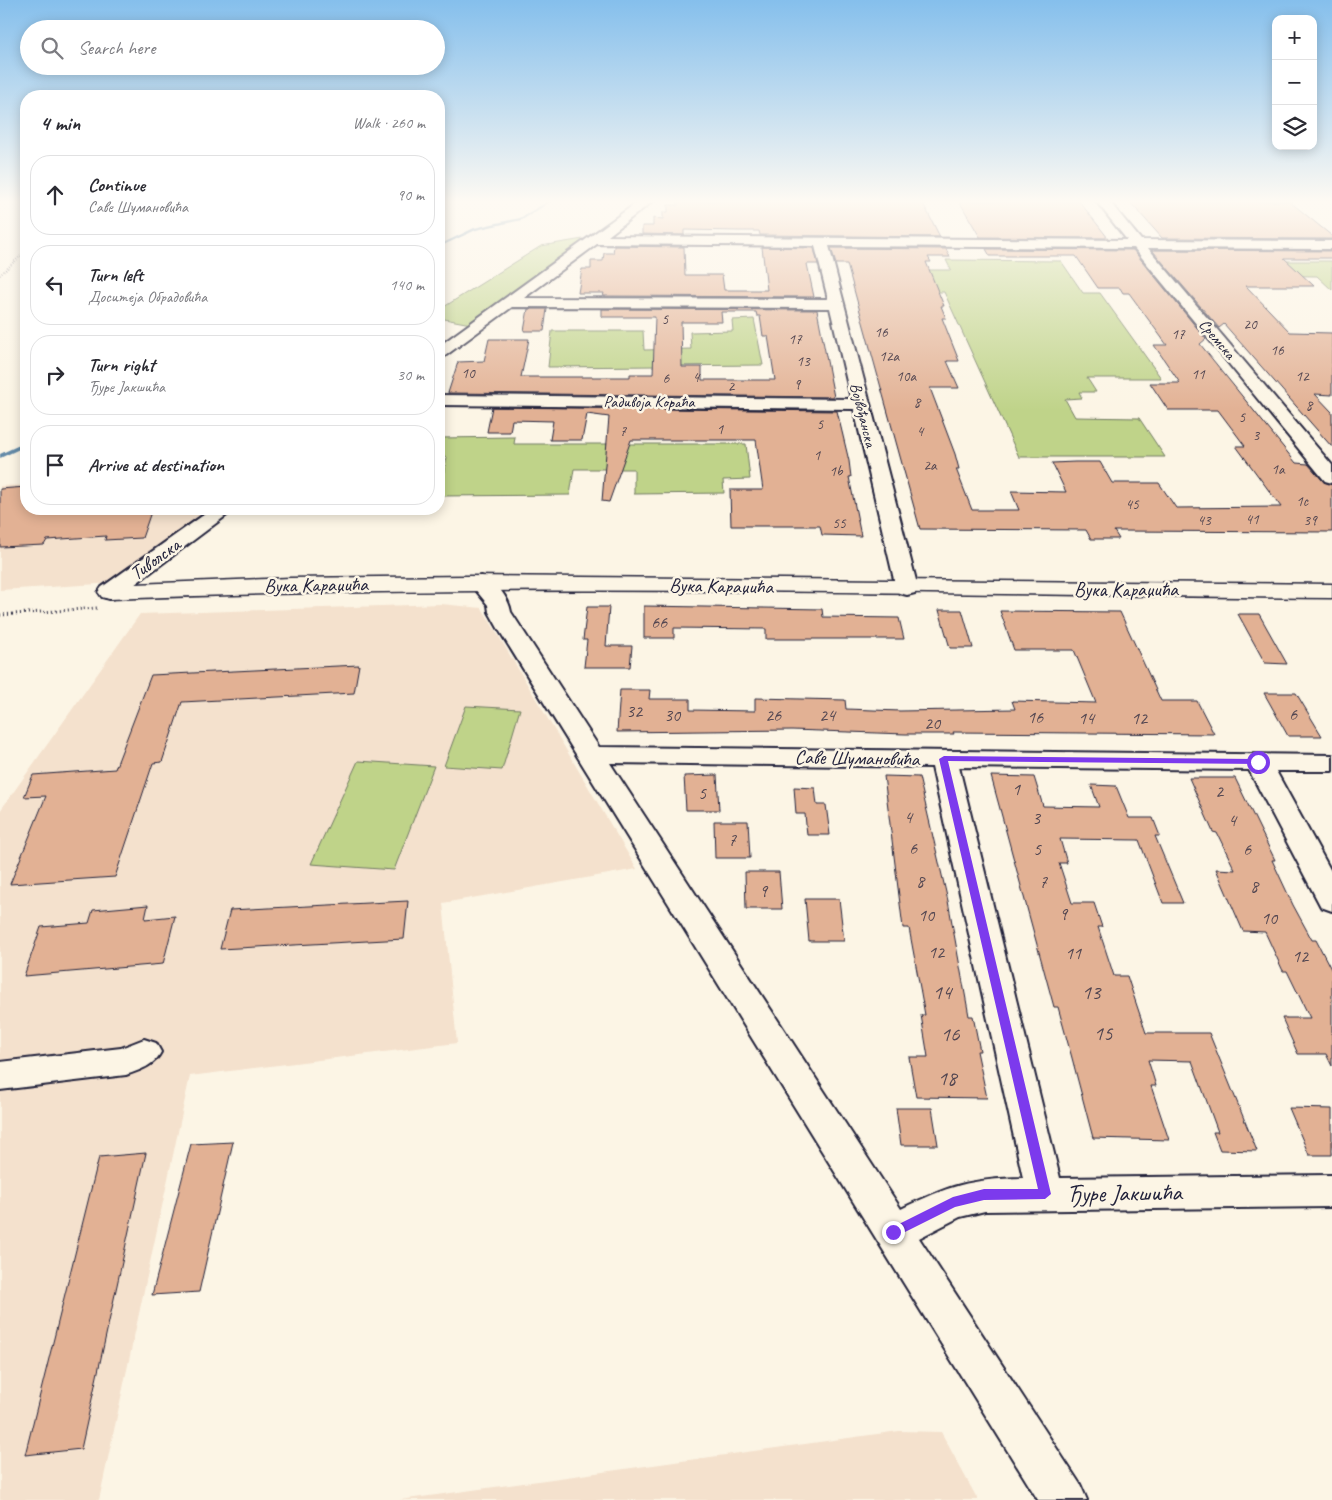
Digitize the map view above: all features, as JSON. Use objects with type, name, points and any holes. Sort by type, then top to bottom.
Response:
[{"type":"main road","name":"Вука Караџића","points":[[110,592],[310,585],[481,583],[1332,591]]},
{"type":"street","points":[[445,349],[552,271]]},
{"type":"street","name":"Војвођанска","points":[[828,271],[907,588]]},
{"type":"street","name":"Сремска","points":[[1160,271],[1332,477]]},
{"type":"street","points":[[509,302],[835,304]]},
{"type":"street","name":"Радивоја Кораћа","points":[[445,400],[860,404]]},
{"type":"street","name":"Тиволска","points":[[110,592],[217,515]]},
{"type":"street","points":[[481,583],[499,604],[500,612],[1064,1500]]},
{"type":"street","name":"Саве Шумановића","points":[[592,755],[1332,763]]},
{"type":"street","points":[[944,759],[1045,1194]]},
{"type":"street","points":[[1258,762],[1332,900]]},
{"type":"street","points":[[0,1076],[126,1061],[144,1052]]},
{"type":"street","name":"Ђуре Јакшића","points":[[893,1232],[953,1202],[984,1194],[1332,1192]]},
{"type":"shaded area","points":[[20,485],[20,515],[208,515],[115,583],[0,590],[0,486]]},
{"type":"shaded area","points":[[441,604],[482,608],[637,869],[443,903],[457,1043],[190,1076],[99,1500],[0,1500],[0,811],[140,614]]},
{"type":"shaded area","points":[[899,1431],[941,1432],[978,1500],[400,1500]]},
{"type":"green space","points":[[501,271],[546,271],[471,324],[445,319],[445,306]]},
{"type":"green space","points":[[922,271],[1068,271],[1083,293],[1100,293],[1161,378],[1087,378],[1096,392],[1079,392],[1082,398],[1065,399],[1075,417],[1139,418],[1165,457],[1019,457],[944,292],[932,292]]},
{"type":"green space","points":[[1233,271],[1332,271],[1332,290],[1317,276],[1237,275]]},
{"type":"green space","points":[[754,319],[763,365],[548,367],[552,331],[643,331],[644,350],[691,349],[690,332],[733,331],[732,320]]},
{"type":"green space","points":[[515,437],[514,444],[746,444],[750,479],[723,480],[724,493],[634,494],[634,469],[574,469],[570,495],[445,496],[447,457],[445,457],[445,438]]},
{"type":"green space","points":[[466,706],[520,709],[502,770],[444,766]]},
{"type":"green space","points":[[358,761],[434,766],[394,870],[311,864]]},
{"type":"building","points":[[582,271],[685,271],[685,275],[722,275],[724,290],[767,290],[765,271],[808,271],[814,297],[603,296],[604,293],[578,293]]},
{"type":"building","points":[[849,271],[930,271],[944,306],[941,306],[946,318],[942,318],[959,361],[947,361],[959,388],[930,388],[955,454],[959,469],[956,469],[972,510],[1019,510],[1011,491],[1066,492],[1052,463],[1075,462],[1100,462],[1112,483],[1159,483],[1176,508],[1281,507],[1236,446],[1245,446],[1218,410],[1168,410],[1150,383],[1180,383],[1154,345],[1167,345],[1129,293],[1123,293],[1120,288],[1098,288],[1086,271],[1150,271],[1206,339],[1200,344],[1296,463],[1308,464],[1324,482],[1332,485],[1332,532],[1114,531],[1119,539],[1091,539],[1086,530],[920,529]]},
{"type":"building","points":[[1170,271],[1298,271],[1314,286],[1246,286],[1290,332],[1332,333],[1332,395],[1315,394],[1332,412],[1332,447],[1224,324],[1219,328]]},
{"type":"building","points":[[528,309],[547,309],[544,331],[524,331]]},
{"type":"building","points":[[602,309],[817,310],[834,397],[448,393],[458,362],[484,361],[489,339],[529,339],[521,377],[630,377],[630,374],[653,374],[655,317],[602,317]],"holes":[[[721,312],[756,312],[757,316],[760,316],[763,336],[768,336],[775,380],[702,380],[702,367],[682,367],[681,322],[722,322]]]},
{"type":"building","points":[[492,407],[837,411],[849,461],[851,477],[849,477],[861,536],[822,535],[820,526],[731,526],[730,490],[763,490],[756,440],[631,440],[609,502],[602,501],[609,417],[587,414],[582,440],[550,440],[553,421],[512,420],[510,432],[487,432]]},
{"type":"building","points":[[20,487],[20,515],[150,515],[142,538],[105,540],[106,536],[47,540],[44,545],[0,547],[0,489]]},
{"type":"building","points":[[644,606],[822,609],[823,617],[899,618],[904,639],[766,639],[766,629],[674,628],[674,638],[644,638]]},
{"type":"building","points":[[587,607],[609,607],[606,646],[632,646],[630,667],[584,667],[587,640],[583,640]]},
{"type":"building","points":[[939,610],[962,610],[973,648],[950,648]]},
{"type":"building","points":[[1000,611],[1120,612],[1161,701],[1197,701],[1214,734],[953,732],[954,734],[905,734],[792,730],[617,732],[620,690],[650,690],[649,699],[690,699],[690,710],[755,711],[755,698],[845,700],[846,709],[900,711],[1015,709],[1012,701],[1096,703],[1074,650],[1014,650]]},
{"type":"building","points":[[1238,614],[1259,614],[1287,664],[1265,663]]},
{"type":"building","points":[[359,665],[354,693],[182,702],[162,762],[153,763],[115,877],[10,884],[46,796],[24,797],[33,775],[115,769],[151,675]]},
{"type":"building","points":[[1264,693],[1296,693],[1322,736],[1288,736]]},
{"type":"building","points":[[717,775],[719,810],[686,810],[684,776]]},
{"type":"building","points":[[884,776],[919,777],[948,901],[969,1016],[973,1016],[980,1051],[977,1051],[987,1098],[916,1097],[909,1057],[928,1057],[921,1015],[925,1015],[909,928],[903,928]]},
{"type":"building","points":[[991,776],[1034,777],[1043,806],[1099,807],[1091,785],[1116,786],[1129,818],[1153,818],[1160,836],[1155,836],[1183,903],[1163,903],[1139,840],[1060,839],[1067,863],[1059,863],[1072,903],[1094,903],[1102,927],[1098,927],[1114,976],[1127,976],[1146,1033],[1209,1033],[1257,1151],[1220,1150],[1213,1132],[1218,1132],[1192,1061],[1148,1060],[1156,1086],[1151,1086],[1169,1140],[1093,1138],[1058,1007],[1054,1007]]},
{"type":"building","points":[[1189,778],[1235,778],[1275,860],[1272,860],[1293,905],[1312,940],[1316,940],[1332,971],[1332,1066],[1326,1054],[1298,1054],[1282,1018],[1310,1018],[1287,971],[1283,971],[1265,932],[1243,931],[1216,869],[1235,870],[1217,833],[1213,832]]},
{"type":"building","points":[[794,787],[815,788],[817,805],[826,805],[830,835],[807,835],[805,814],[796,814]]},
{"type":"building","points":[[714,821],[748,821],[750,858],[715,858]]},
{"type":"building","points":[[745,872],[779,872],[782,909],[746,909]]},
{"type":"building","points":[[805,899],[839,899],[844,941],[809,941]]},
{"type":"building","points":[[408,901],[404,939],[220,949],[230,910]]},
{"type":"building","points":[[148,905],[145,919],[175,916],[163,964],[24,976],[41,927],[89,923],[93,910]]},
{"type":"building","points":[[896,1108],[932,1108],[938,1145],[901,1145]]},
{"type":"building","points":[[1289,1108],[1332,1109],[1332,1155],[1309,1155]]},
{"type":"building","points":[[233,1142],[199,1292],[152,1295],[191,1144]]},
{"type":"building","points":[[146,1153],[81,1449],[25,1455],[99,1157]]},
{"type":"waterway","points":[[0,456],[20,447]]},
{"type":"route","points":[[893,1232],[953,1202],[984,1194],[1045,1194],[948,787],[944,759],[1258,762]]}]
